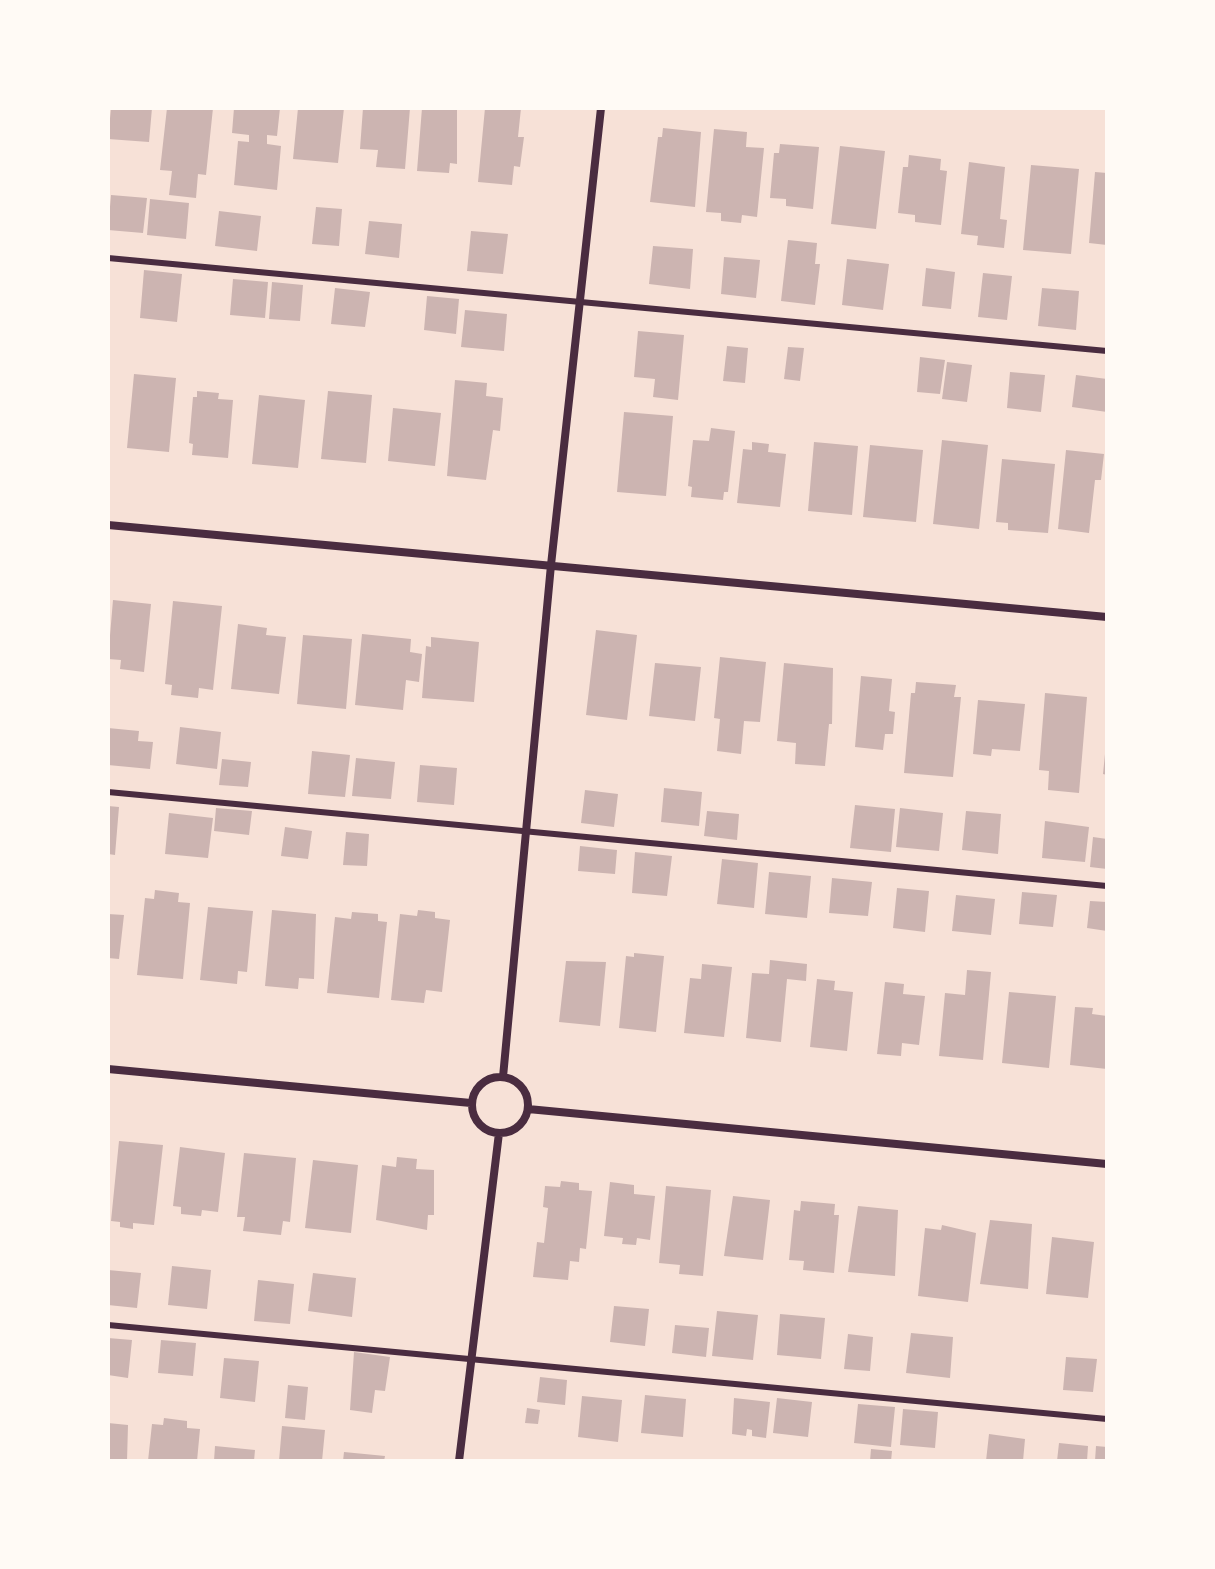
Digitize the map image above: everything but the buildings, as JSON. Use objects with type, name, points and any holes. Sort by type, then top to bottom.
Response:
[{"type":"street","points":[[503,1077],[551,565],[601,108]]},
{"type":"street","points":[[108,525],[1107,617]]},
{"type":"street","points":[[108,1069],[471,1103]]},
{"type":"street","points":[[503,1077],[521,1085],[528,1109],[519,1126],[499,1133],[479,1124],[471,1103],[479,1085],[503,1077]]},
{"type":"street","points":[[528,1109],[1107,1164]]},
{"type":"street","points":[[459,1461],[499,1133]]},
{"type":"lane","points":[[108,258],[1107,351]]},
{"type":"lane","points":[[108,792],[1107,886]]},
{"type":"lane","points":[[108,1325],[1107,1419]]}]
